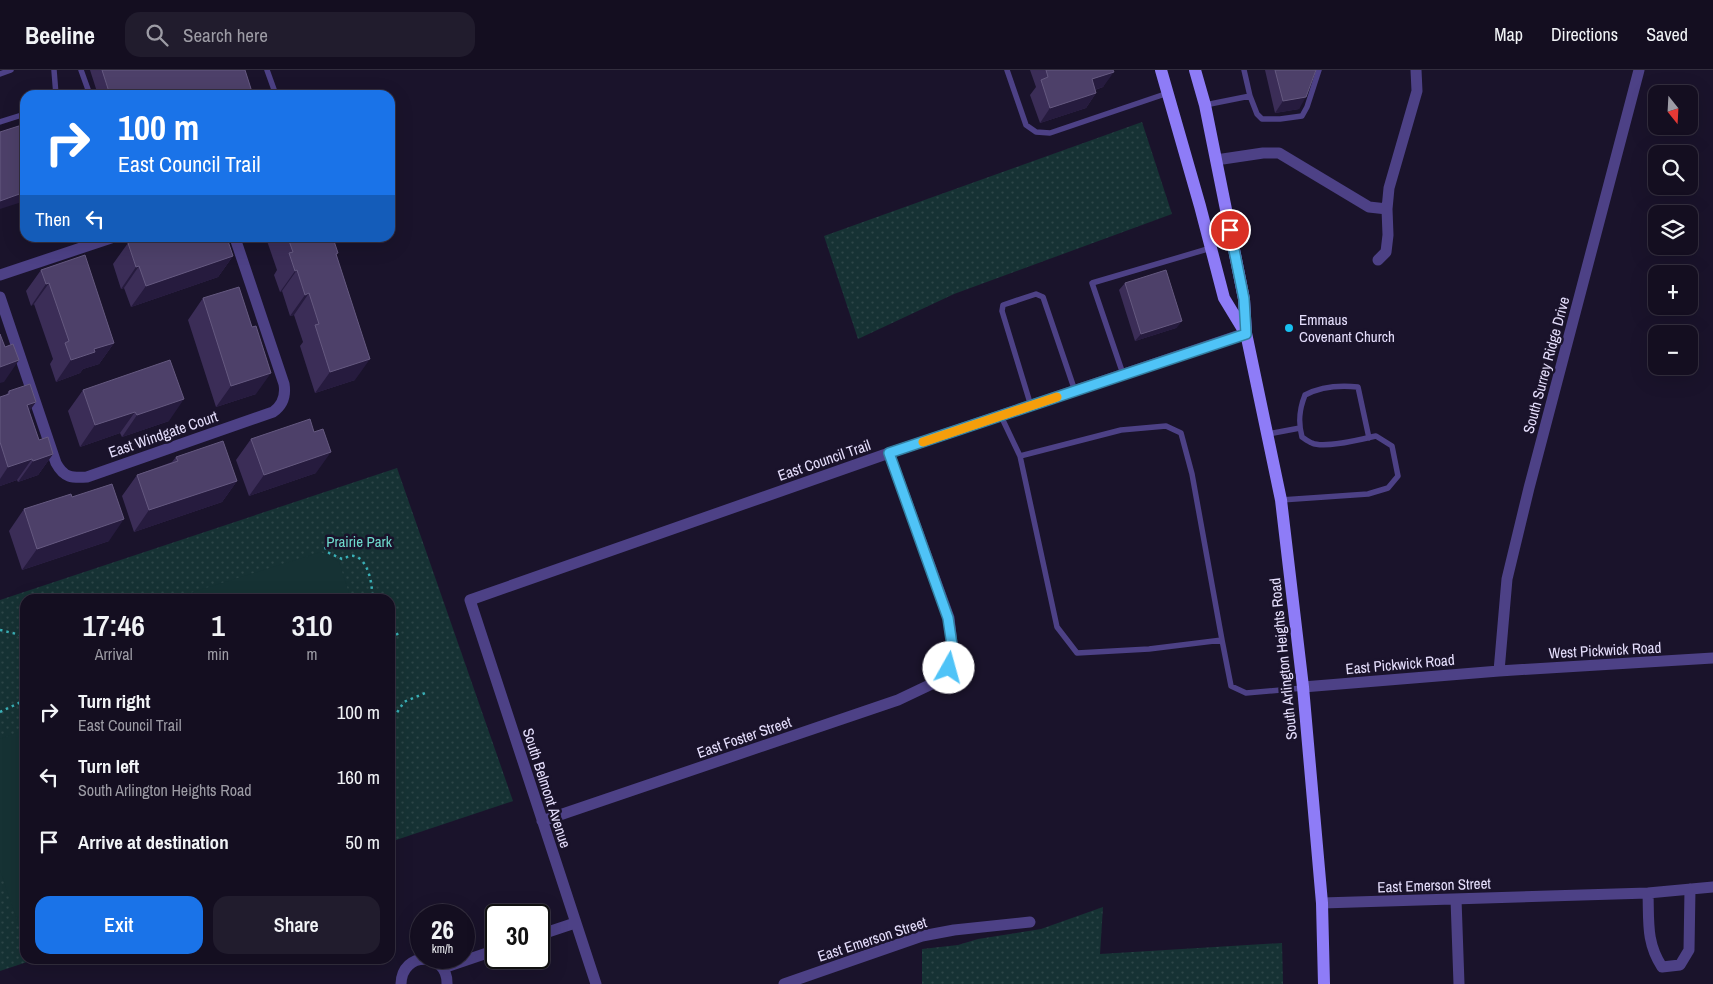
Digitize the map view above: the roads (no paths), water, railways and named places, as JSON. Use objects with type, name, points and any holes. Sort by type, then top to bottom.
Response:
[{"type":"main road","name":"South Arlington Heights Road","points":[[1161,70],[1224,298],[1246,334]]},
{"type":"main road","name":"South Arlington Heights Road","points":[[1195,70],[1205,105],[1244,299],[1246,334],[1281,500],[1304,688],[1322,903],[1324,984]]},
{"type":"street","points":[[1378,260],[1386,252],[1389,188],[1417,90],[1416,70]]},
{"type":"street","name":"South Surrey Ridge Drive","points":[[1500,671],[1507,579],[1528,488],[1640,70]]},
{"type":"street","points":[[1216,160],[1264,153],[1278,153],[1369,207],[1387,209]]},
{"type":"street","points":[[0,275],[99,242]]},
{"type":"street","name":"East Windgate Court","points":[[0,297],[56,463],[60,471],[69,476],[76,478],[88,477],[273,412],[281,405],[285,392],[284,384],[236,242]]},
{"type":"street","name":"East Council Trail","points":[[470,600],[889,453],[1246,334]]},
{"type":"street","name":"East Foster Street","points":[[542,822],[898,700],[938,682],[949,668],[953,652],[948,618],[889,453]]},
{"type":"street","name":"South Belmont Avenue","points":[[470,600],[596,984]]},
{"type":"street","name":"West Pickwick Road","points":[[1500,671],[1713,658]]},
{"type":"street","name":"East Pickwick Road","points":[[1304,688],[1500,671]]},
{"type":"street","name":"East Emerson Street","points":[[1322,903],[1648,893],[1713,887]]},
{"type":"street","points":[[1648,893],[1650,941],[1654,955],[1662,967],[1680,965],[1689,950],[1690,889]]},
{"type":"street","points":[[1456,899],[1459,984]]},
{"type":"street","points":[[550,931],[575,922]]},
{"type":"street","name":"East Emerson Street","points":[[784,984],[922,936],[954,930],[1030,922]]},
{"type":"street","points":[[401,984],[404,970],[410,964]]},
{"type":"street","points":[[443,969],[447,984]]},
{"type":"lane","points":[[0,74],[11,70]]},
{"type":"lane","points":[[54,70],[56,90]]},
{"type":"lane","points":[[81,70],[88,90]]},
{"type":"lane","points":[[267,70],[274,90]]},
{"type":"lane","points":[[1008,70],[1026,125],[1036,132],[1050,133],[1168,93]]},
{"type":"lane","points":[[1244,70],[1250,96],[1257,114],[1262,119],[1302,116],[1307,107],[1319,70]]},
{"type":"lane","points":[[1205,105],[1250,96]]},
{"type":"lane","points":[[0,122],[20,116]]},
{"type":"lane","points":[[1124,374],[1092,283],[1211,248]]},
{"type":"lane","points":[[1031,406],[1002,311],[1003,305],[1036,294],[1043,297],[1075,391]]},
{"type":"lane","points":[[1281,500],[1368,494],[1388,488],[1398,476],[1392,446],[1376,436],[1369,438],[1334,444],[1313,444],[1302,436],[1300,407],[1305,395],[1316,389],[1341,385],[1358,387],[1369,438]]},
{"type":"lane","points":[[1001,416],[1020,456],[1057,627],[1077,653],[1149,649],[1222,640]]},
{"type":"lane","points":[[1020,456],[1121,430],[1166,426],[1181,433],[1192,474],[1231,686],[1246,693],[1304,688]]},
{"type":"lane","points":[[1267,434],[1300,428]]},
{"type":"place","name":"Emmaus Covenant Church","points":[[1289,328]]},
{"type":"park label","name":"Prairie Park","points":[[359,541]]}]
